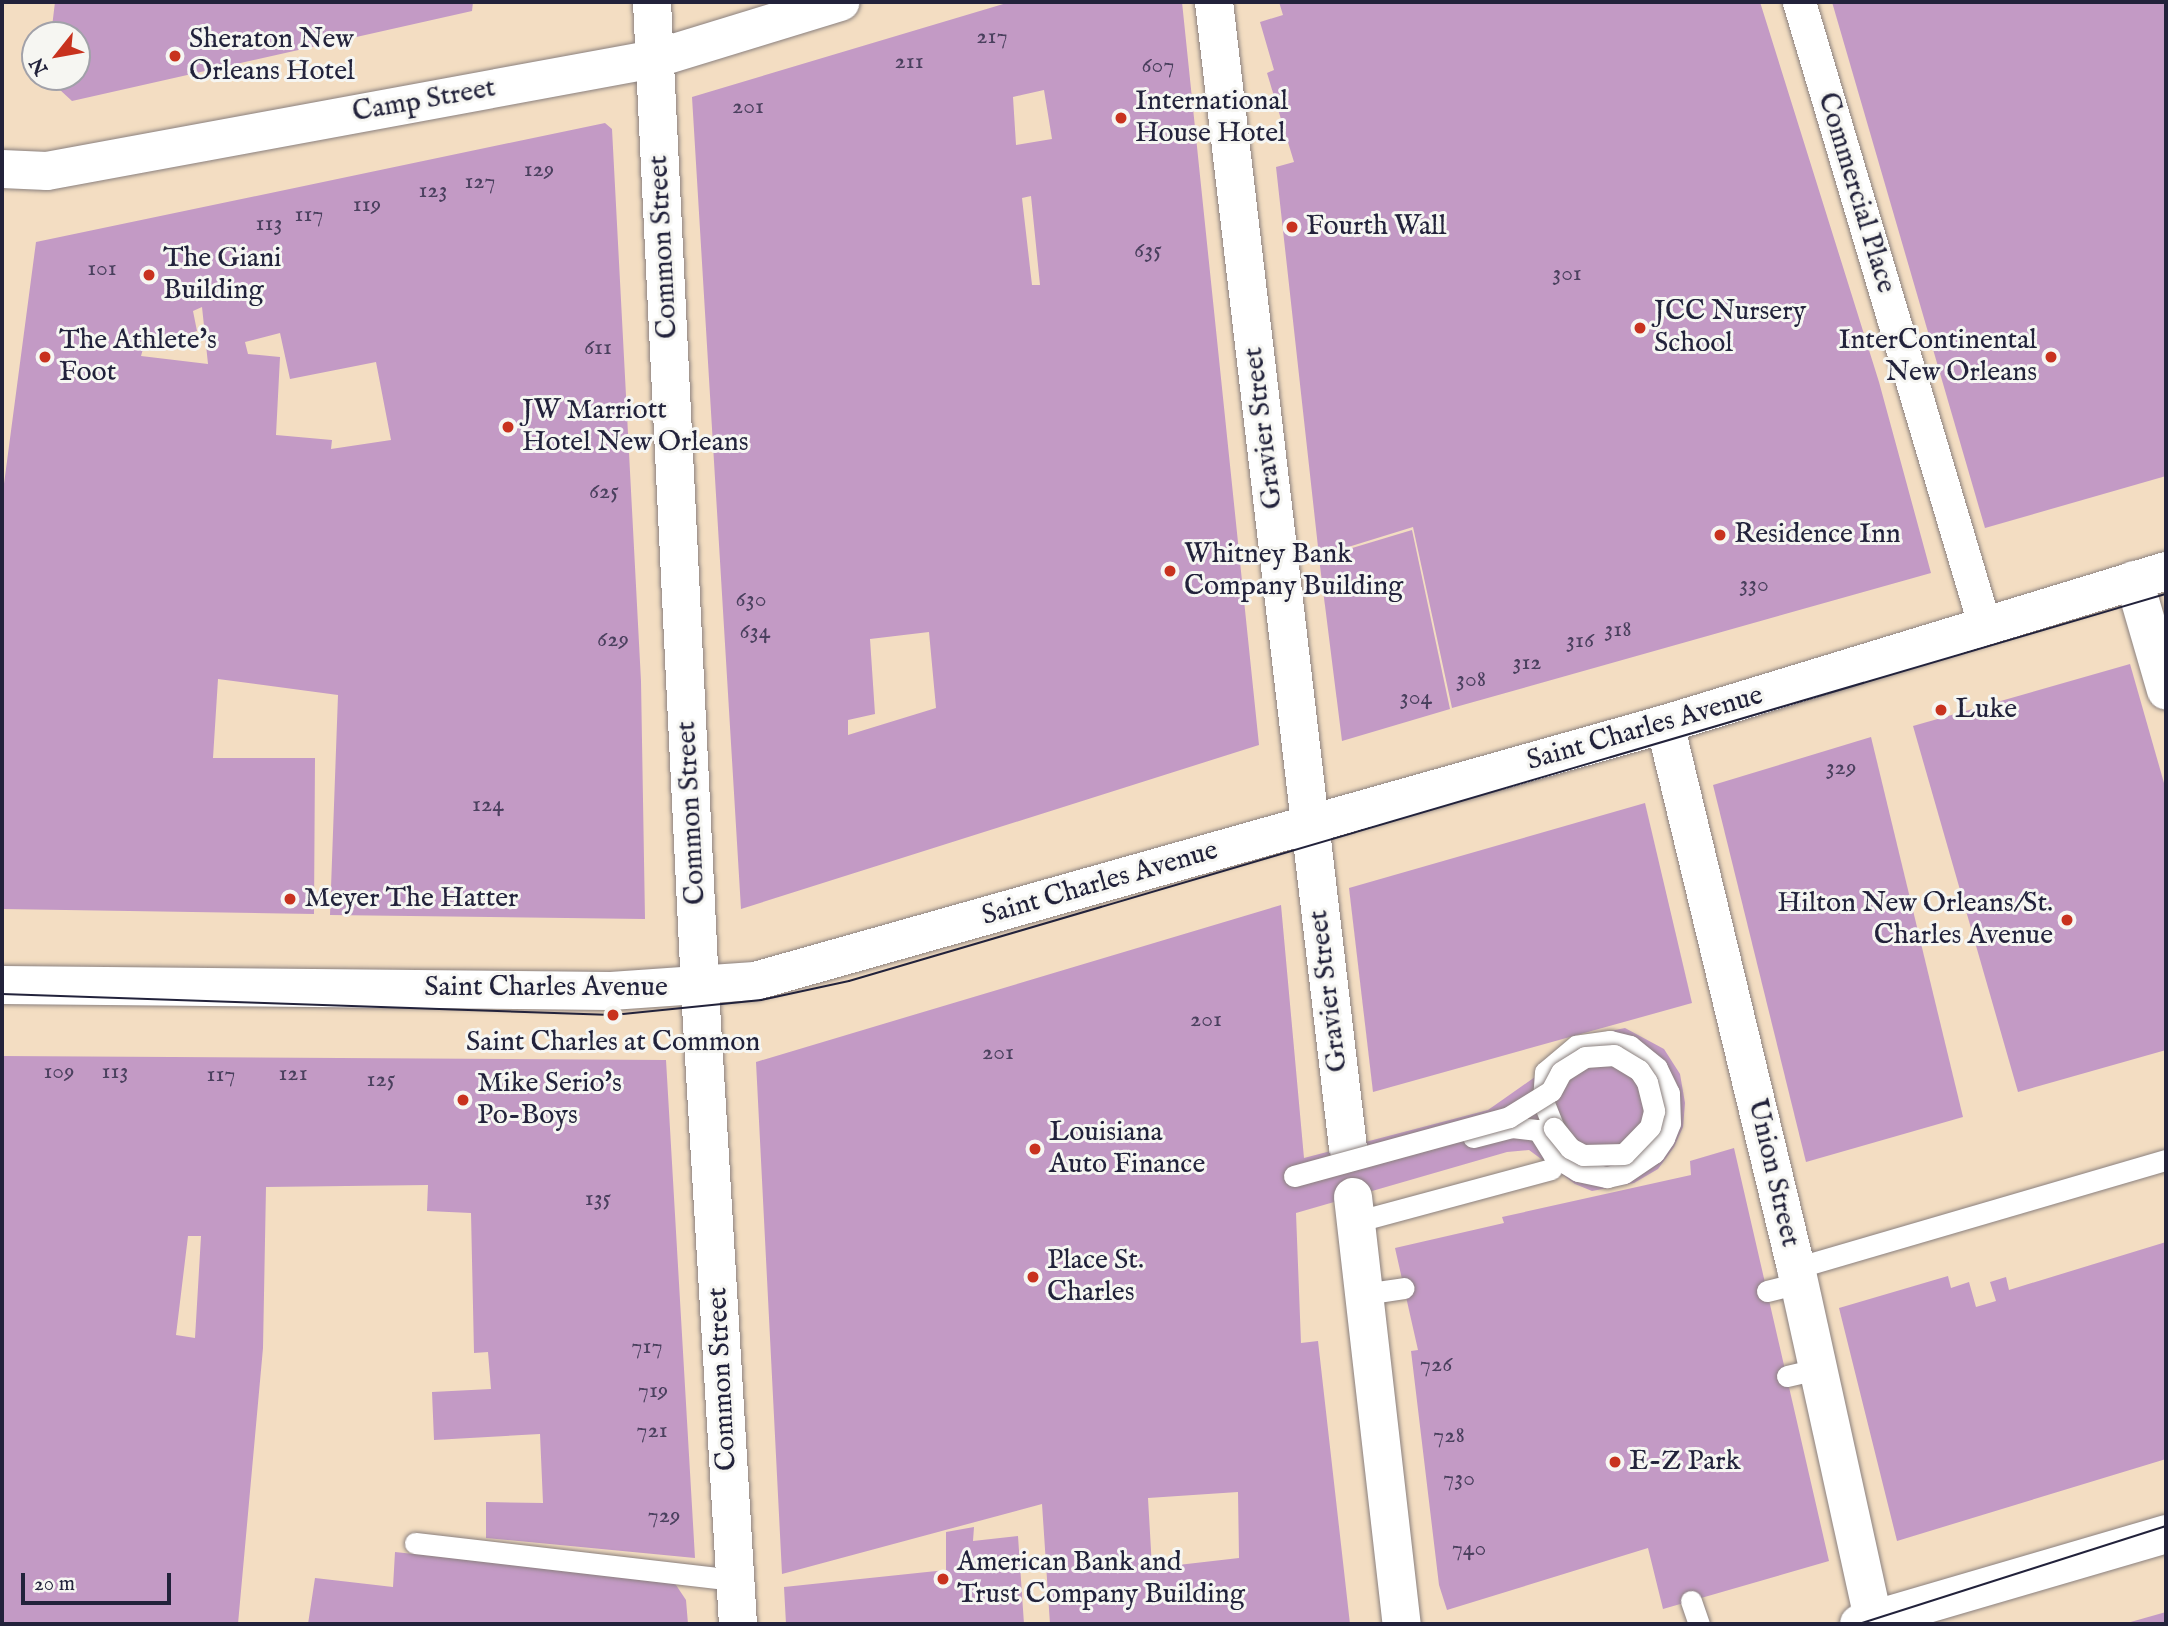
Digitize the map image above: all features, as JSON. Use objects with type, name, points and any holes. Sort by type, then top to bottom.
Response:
[{"type":"street","name":"Common Street","points":[[652,2],[701,987],[738,1624]]},
{"type":"street","name":"Camp Street","points":[[2,169],[47,171],[654,59],[840,2]]},
{"type":"street","name":"Gravier Street","points":[[1214,2],[1402,1624]]},
{"type":"street","name":"Commercial Place","points":[[1799,2],[1986,627]]},
{"type":"street","name":"Saint Charles Avenue","points":[[2,985],[611,991],[701,987],[755,981],[1665,724],[2150,576]]},
{"type":"street","points":[[2150,576],[2166,690]]},
{"type":"street","name":"Union Street","points":[[1665,724],[1787,1281],[1802,1373],[1869,1623]]},
{"type":"street","points":[[1869,1623],[2166,1534]]},
{"type":"lane","points":[[1610,1041],[1630,1046],[1657,1068],[1669,1093],[1670,1123],[1664,1138],[1654,1153],[1624,1173],[1607,1177],[1578,1171],[1554,1156],[1546,1129],[1542,1101],[1545,1072],[1576,1046],[1610,1041]]},
{"type":"lane","points":[[1294,1175],[1509,1117],[1551,1091],[1561,1072],[1585,1057],[1614,1055],[1639,1070],[1647,1082],[1654,1111],[1650,1126],[1624,1154],[1583,1155],[1546,1129],[1512,1127],[1351,1184]]},
{"type":"lane","points":[[1787,1281],[2166,1160]]},
{"type":"lane","points":[[1351,1184],[1551,1169]]},
{"type":"lane","points":[[1364,1294],[1404,1288]]},
{"type":"lane","points":[[415,1543],[735,1580]]},
{"type":"lane","points":[[1690,1601],[1699,1624]]},
{"type":"building","name":"Sheraton New Orleans Hotel","points":[[55,2],[473,2],[472,11],[72,101],[61,91],[91,91],[91,21],[53,21]]},
{"type":"building","points":[[1010,2],[1182,2],[1259,745],[741,909],[692,97]],"holes":[[[1044,90],[1052,139],[1016,145],[1013,97]],[[1031,196],[1040,285],[1032,285],[1022,198]],[[929,632],[936,708],[848,735],[848,720],[875,714],[870,639]]]},
{"type":"building","points":[[1279,2],[1760,2],[1879,382],[1931,573],[1452,708],[1413,527],[1319,556],[1276,167],[1294,162],[1267,73],[1274,70],[1260,22],[1283,15]]},
{"type":"building","name":"InterContinental New Orleans","points":[[1832,2],[2166,2],[2166,476],[1985,528]]},
{"type":"building","points":[[605,123],[612,129],[641,681],[645,919],[330,915],[338,695],[218,679],[213,758],[315,758],[314,914],[2,909],[2,499],[36,242]],"holes":[[[202,307],[208,364],[141,356],[145,342],[154,344],[197,331],[193,311]],[[280,333],[290,379],[376,362],[391,440],[331,449],[332,440],[276,435],[280,357],[248,354],[245,342]]]},
{"type":"building","points":[[1412,530],[1450,709],[1342,741],[1319,558]]},
{"type":"building","name":"Hilton New Orleans/St. Charles Avenue","points":[[2130,664],[2166,790],[2166,1050],[2018,1092],[1913,726]]},
{"type":"building","points":[[1871,737],[1963,1117],[1806,1162],[1713,785]]},
{"type":"building","points":[[1645,803],[1692,1003],[1373,1092],[1349,888]]},
{"type":"building","name":"Place St. Charles","points":[[1281,905],[1304,1158],[1488,1110],[1596,1034],[1625,1028],[1664,1049],[1680,1074],[1685,1103],[1683,1127],[1674,1147],[1658,1169],[1634,1183],[1592,1191],[1575,1184],[1529,1150],[1507,1152],[1296,1213],[1301,1343],[1318,1341],[1350,1624],[1050,1624],[1042,1504],[782,1574],[756,1062]],"holes":[[[1238,1492],[1239,1558],[1152,1568],[1148,1498]]]},
{"type":"building","points":[[2,1056],[666,1060],[695,1558],[486,1538],[486,1502],[543,1503],[540,1434],[434,1440],[432,1392],[491,1389],[488,1352],[474,1353],[471,1213],[427,1211],[428,1185],[266,1187],[263,1348],[238,1624],[2,1624]],"holes":[[[188,1236],[201,1236],[195,1338],[176,1335]]]},
{"type":"building","name":"E-Z Park","points":[[1734,1148],[1829,1561],[1663,1609],[1648,1548],[1447,1610],[1439,1585],[1411,1351],[1418,1350],[1395,1248],[1504,1223],[1502,1217],[1691,1175],[1690,1161]]},
{"type":"building","points":[[2166,1242],[2166,1459],[1897,1541],[1839,1308],[1948,1276],[1951,1288],[1969,1282],[1976,1307],[1996,1301],[1990,1282],[2006,1277],[2009,1290]]},
{"type":"building","name":"American Bank and Trust Company Building","points":[[974,1527],[973,1541],[1018,1536],[1024,1624],[786,1624],[784,1587],[946,1570],[946,1532]]},
{"type":"building","points":[[395,1552],[674,1582],[686,1600],[688,1624],[308,1624],[315,1578],[393,1587]]},
{"type":"building","points":[[2166,1612],[2166,1624],[2127,1624],[2127,1623]]},
{"type":"tram line","points":[[2,994],[613,1015],[761,1000],[849,981],[2166,594]]},
{"type":"tram line","points":[[1859,1624],[2166,1526]]},
{"type":"place","name":"Sheraton New Orleans Hotel","points":[[175,56]]},
{"type":"place","name":"International House Hotel","points":[[1121,118]]},
{"type":"place","name":"Fourth Wall","points":[[1292,227]]},
{"type":"place","name":"The Giani Building","points":[[149,275]]},
{"type":"place","name":"JCC Nursery School","points":[[1640,328]]},
{"type":"place","name":"The Athlete's Foot","points":[[45,357]]},
{"type":"place","name":"InterContinental New Orleans","points":[[2051,357]]},
{"type":"place","name":"JW Marriott Hotel New Orleans","points":[[508,427]]},
{"type":"place","name":"Residence Inn","points":[[1720,535]]},
{"type":"place","name":"Whitney Bank Company Building","points":[[1170,571]]},
{"type":"place","name":"Luke","points":[[1941,710]]},
{"type":"place","name":"Meyer The Hatter","points":[[290,899]]},
{"type":"place","name":"Hilton New Orleans/St. Charles Avenue","points":[[2067,920]]},
{"type":"place","name":"Saint Charles at Common","points":[[613,1015]]},
{"type":"place","name":"Mike Serio's Po-Boys","points":[[463,1100]]},
{"type":"place","name":"Louisiana Auto Finance","points":[[1035,1149]]},
{"type":"place","name":"Place St. Charles","points":[[1033,1277]]},
{"type":"place","name":"E-Z Park","points":[[1615,1462]]},
{"type":"place","name":"American Bank and Trust Company Building","points":[[943,1579]]}]
